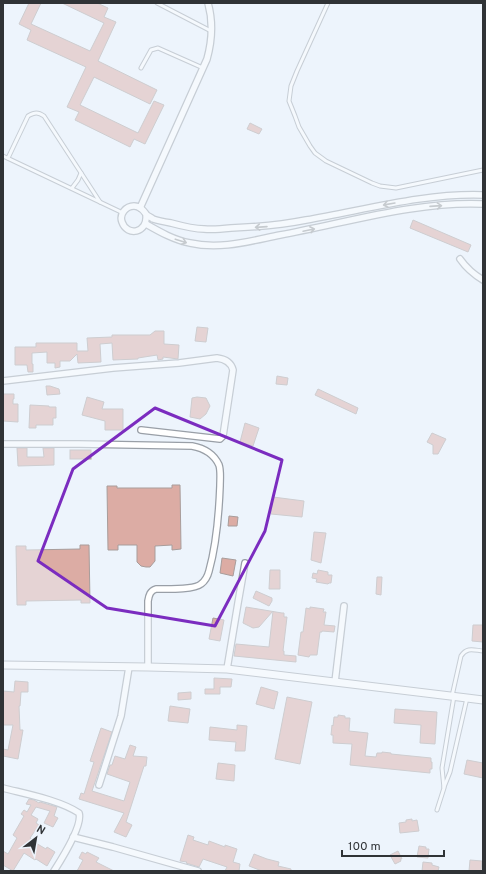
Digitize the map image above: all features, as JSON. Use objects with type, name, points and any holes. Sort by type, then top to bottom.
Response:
[{"type":"street","points":[[140,208],[207,59],[212,31],[208,3]]},
{"type":"street","points":[[146,215],[146,224],[140,230],[136,231],[127,229],[121,219],[126,208],[134,206],[140,208],[146,215],[156,220],[191,228],[263,227],[305,221],[375,206],[426,198],[450,195],[483,195]]},
{"type":"street","points":[[146,224],[165,235],[191,244],[228,245],[429,206],[483,204]]},
{"type":"street","points":[[460,259],[471,272],[483,280]]},
{"type":"street","points":[[3,381],[217,358],[229,362],[232,366],[233,370],[223,436],[220,439],[141,430]]},
{"type":"street","points":[[3,444],[192,446],[203,449],[210,454],[219,465],[219,499],[215,543],[209,572],[203,582],[195,587],[153,590],[150,593],[148,601],[148,667]]},
{"type":"street","points":[[227,669],[245,563]]},
{"type":"street","points":[[335,682],[344,606]]},
{"type":"street","points":[[3,665],[227,669],[483,700]]},
{"type":"street","points":[[98,785],[121,716],[129,667]]},
{"type":"street","points":[[3,788],[63,805],[79,813],[80,817],[73,837],[54,871]]},
{"type":"street","points":[[73,837],[198,871]]},
{"type":"lane","points":[[156,3],[212,31]]},
{"type":"lane","points":[[328,3],[296,71],[289,101],[299,127],[315,153],[341,169],[372,183],[396,188],[483,170]]},
{"type":"lane","points":[[141,68],[151,50],[158,48],[203,68]]},
{"type":"lane","points":[[8,158],[28,116],[39,112],[44,116],[100,202]]},
{"type":"lane","points":[[3,156],[123,213]]},
{"type":"lane","points":[[72,188],[81,173]]},
{"type":"lane","points":[[444,788],[442,768],[461,656],[468,650],[483,651]]},
{"type":"lane","points":[[437,810],[450,772],[467,698]]},
{"type":"highlighted area","points":[[155,408],[282,460],[265,531],[215,626],[107,608],[38,561],[73,469]]},
{"type":"building","points":[[29,3],[41,3],[31,24],[90,51],[104,23],[62,3],[97,3],[108,8],[104,17],[116,22],[98,61],[157,90],[150,104],[94,77],[80,105],[138,133],[154,101],[164,105],[145,144],[134,139],[130,147],[75,120],[79,112],[67,107],[86,67],[27,40],[31,30],[19,24]]},
{"type":"building","points":[[250,123],[262,129],[259,134],[247,129]]},
{"type":"building","points":[[413,220],[471,245],[468,252],[410,228]]},
{"type":"building","points":[[197,327],[208,328],[206,342],[195,341]]},
{"type":"building","points":[[155,331],[164,331],[164,344],[179,345],[178,359],[163,357],[163,359],[158,360],[157,355],[138,359],[113,360],[112,343],[100,344],[101,362],[78,363],[77,354],[70,361],[60,361],[60,367],[55,368],[55,363],[47,363],[47,352],[32,353],[33,372],[28,372],[27,365],[15,365],[15,347],[36,347],[36,343],[77,343],[77,351],[88,351],[87,338],[112,337],[112,335],[150,335]]},
{"type":"building","points":[[277,376],[288,378],[287,385],[276,384]]},
{"type":"building","points":[[46,386],[59,389],[60,394],[47,395]]},
{"type":"building","points":[[318,389],[358,408],[356,414],[315,395]]},
{"type":"building","points":[[3,394],[14,394],[13,404],[18,404],[18,422],[3,421]]},
{"type":"building","points":[[87,397],[104,402],[102,409],[123,409],[123,430],[105,430],[105,421],[82,415]]},
{"type":"building","points":[[192,398],[206,398],[210,406],[206,414],[200,419],[190,417]]},
{"type":"building","points":[[30,405],[56,407],[56,418],[53,418],[53,425],[36,425],[36,428],[29,428]]},
{"type":"building","points":[[245,423],[259,428],[253,446],[240,442]]},
{"type":"building","points":[[432,433],[446,439],[438,454],[433,454],[433,445],[427,442]]},
{"type":"building","points":[[17,448],[27,448],[27,457],[44,457],[43,448],[54,448],[54,465],[18,466]]},
{"type":"building","points":[[70,450],[91,450],[91,459],[70,459]]},
{"type":"building","points":[[172,485],[180,485],[181,549],[172,550],[172,545],[155,546],[155,561],[150,567],[141,566],[137,562],[137,545],[118,545],[118,550],[108,550],[107,486],[117,486],[117,488],[172,488]]},
{"type":"building","points":[[273,497],[304,501],[302,517],[271,514]]},
{"type":"building","points":[[229,516],[238,517],[237,526],[228,526]]},
{"type":"building","points":[[314,532],[326,533],[321,563],[311,560]]},
{"type":"building","points":[[80,545],[89,545],[90,603],[81,603],[81,600],[26,601],[26,605],[17,605],[16,546],[26,546],[26,550],[80,549]]},
{"type":"building","points":[[222,558],[236,560],[233,576],[220,573]]},
{"type":"building","points":[[270,570],[280,570],[280,589],[269,589]]},
{"type":"building","points":[[318,570],[328,572],[328,575],[332,575],[331,583],[316,582],[317,579],[312,578],[313,573],[317,574]]},
{"type":"building","points":[[377,577],[382,577],[381,595],[376,594]]},
{"type":"building","points":[[256,591],[272,598],[269,606],[253,598]]},
{"type":"building","points":[[246,607],[273,611],[259,627],[253,628],[243,623]]},
{"type":"building","points":[[310,607],[324,609],[323,612],[326,612],[324,625],[335,626],[334,632],[320,632],[317,655],[310,655],[309,657],[298,655],[306,608],[310,609]]},
{"type":"building","points":[[273,611],[284,613],[284,617],[287,617],[283,651],[284,655],[296,656],[296,662],[234,656],[236,644],[269,647]]},
{"type":"building","points":[[213,618],[224,620],[220,641],[209,639]]},
{"type":"building","points":[[473,625],[483,625],[483,642],[472,641]]},
{"type":"building","points":[[214,678],[232,679],[231,687],[220,687],[220,694],[205,694],[205,689],[214,689]]},
{"type":"building","points":[[15,681],[28,682],[28,692],[21,692],[19,706],[20,730],[23,730],[18,759],[3,756],[3,749],[8,750],[13,725],[3,725],[3,691],[14,692]]},
{"type":"building","points":[[261,687],[278,692],[274,709],[256,704]]},
{"type":"building","points":[[191,692],[191,699],[178,700],[178,693]]},
{"type":"building","points":[[287,697],[312,702],[300,764],[275,759]]},
{"type":"building","points":[[170,706],[190,709],[188,723],[168,721]]},
{"type":"building","points":[[395,709],[437,712],[435,744],[420,743],[421,725],[394,723]]},
{"type":"building","points":[[338,715],[345,716],[345,718],[350,718],[349,731],[368,733],[365,756],[376,757],[377,753],[382,752],[431,758],[432,769],[430,769],[430,773],[350,765],[352,744],[333,743],[333,735],[331,735],[334,717],[338,717]]},
{"type":"building","points":[[237,725],[247,726],[245,751],[235,751],[236,742],[209,740],[210,727],[237,730]]},
{"type":"building","points":[[101,728],[112,732],[92,791],[124,801],[130,782],[107,774],[110,765],[112,765],[115,756],[125,759],[130,745],[136,747],[133,756],[147,757],[146,766],[144,766],[126,822],[132,825],[126,837],[114,832],[124,813],[79,799],[81,793],[84,794],[94,762],[90,761]]},
{"type":"building","points":[[467,760],[483,763],[483,778],[464,774]]},
{"type":"building","points":[[218,763],[235,765],[234,781],[216,779]]},
{"type":"building","points":[[29,799],[57,807],[54,816],[58,818],[53,827],[44,823],[50,811],[36,807],[31,815],[38,819],[36,823],[39,825],[30,838],[46,849],[47,847],[55,852],[47,866],[24,853],[13,871],[3,865],[3,851],[8,854],[17,838],[13,835],[24,816],[21,814],[24,810],[27,812],[31,805],[26,804]]},
{"type":"building","points":[[412,819],[412,821],[417,820],[419,831],[400,833],[399,823]]},
{"type":"building","points":[[188,835],[194,837],[193,840],[208,845],[209,841],[225,847],[225,845],[237,849],[233,862],[240,864],[239,871],[225,871],[227,867],[203,859],[199,867],[180,861]]},
{"type":"building","points":[[419,846],[429,849],[428,858],[417,857]]},
{"type":"building","points":[[398,851],[402,859],[395,864],[390,855]]},
{"type":"building","points":[[82,852],[86,854],[87,852],[99,858],[96,862],[114,871],[77,871],[83,860],[79,858]]},
{"type":"building","points":[[254,854],[279,862],[278,866],[291,869],[291,871],[262,871],[249,866]]},
{"type":"building","points":[[470,860],[482,861],[481,871],[469,871]]},
{"type":"building","points":[[423,862],[432,863],[432,865],[439,867],[438,871],[422,871]]}]
